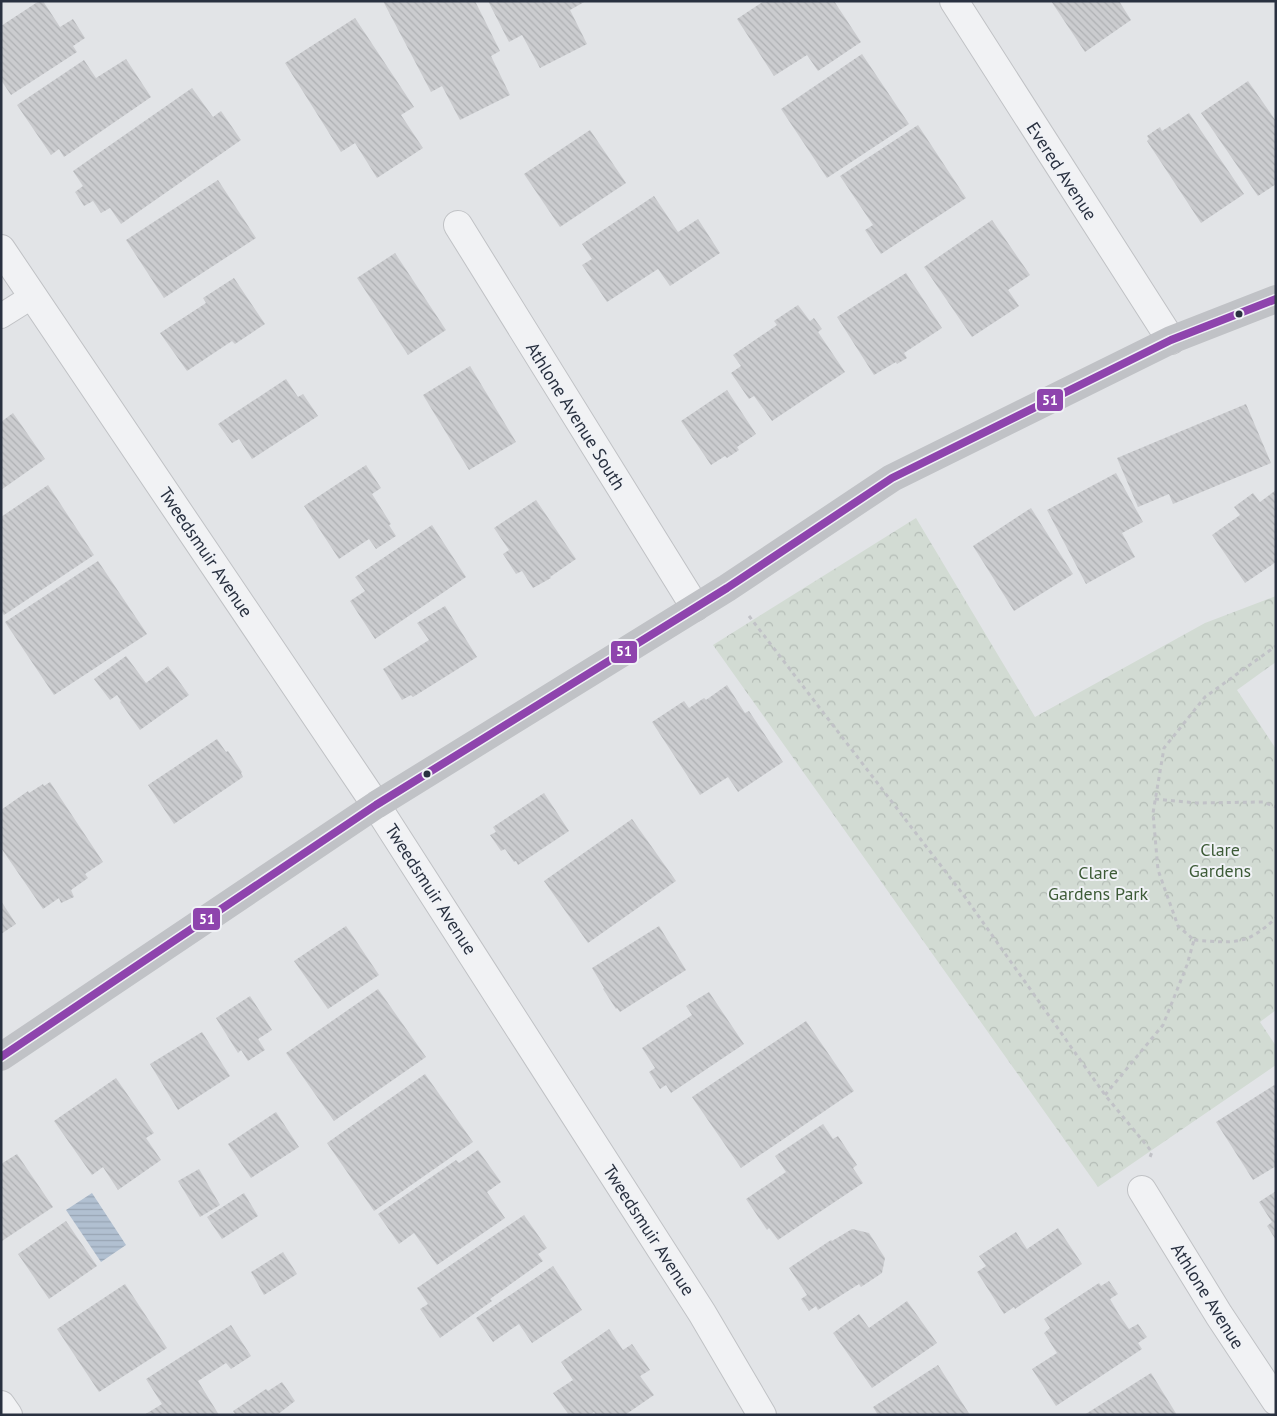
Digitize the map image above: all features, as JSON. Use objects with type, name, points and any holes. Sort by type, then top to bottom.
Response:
[{"type":"street","name":"Evered Avenue","points":[[954,1],[1171,340]]},
{"type":"street","name":"Athlone Avenue South","points":[[458,225],[695,607]]},
{"type":"street","name":"Tweedsmuir Avenue","points":[[1,249],[376,805],[702,1313],[762,1415]]},
{"type":"street","points":[[1,1057],[376,805],[727,588],[892,478],[1171,340],[1276,299]]},
{"type":"street","name":"Athlone Avenue","points":[[1142,1190],[1219,1315],[1276,1401]]},
{"type":"street","points":[[1,1405],[8,1415]]},
{"type":"lane","points":[[1,316],[33,296]]},
{"type":"path","points":[[727,588],[965,897],[1105,1096],[1152,1152],[1142,1190]]},
{"type":"path","points":[[1276,646],[1205,697],[1164,748],[1153,813],[1158,870],[1178,926],[1194,940],[1238,942],[1260,933],[1276,918]]},
{"type":"path","points":[[1155,799],[1197,803],[1263,802],[1276,807]]},
{"type":"path","points":[[1105,1096],[1163,1025],[1187,965],[1194,940]]},
{"type":"green space","name":"Clare Gardens Park","points":[[916,518],[1035,717],[1205,623],[1276,596],[1276,662],[1237,690],[1276,749],[1276,1010],[1260,1022],[1276,1046],[1276,1065],[1098,1187],[713,645]]},
{"type":"water","points":[[92,1193],[126,1245],[101,1262],[66,1210]]},
{"type":"building","points":[[39,1],[43,1],[60,27],[73,19],[85,38],[73,46],[77,52],[11,95],[1,80],[1,26]]},
{"type":"building","points":[[383,1],[475,1],[500,51],[491,56],[510,95],[460,120],[442,86],[431,92]]},
{"type":"building","points":[[488,1],[586,1],[570,10],[587,44],[540,68],[522,35],[509,42]]},
{"type":"building","points":[[764,1],[834,1],[861,42],[818,71],[807,55],[774,76],[737,19]]},
{"type":"building","points":[[1051,1],[1119,1],[1131,20],[1085,52]]},
{"type":"building","points":[[355,18],[414,107],[401,115],[423,148],[377,178],[355,143],[341,152],[285,63]]},
{"type":"building","points":[[862,54],[909,124],[827,178],[781,109]]},
{"type":"building","points":[[126,59],[151,97],[64,157],[59,149],[51,155],[17,105],[84,60],[96,78]]},
{"type":"building","points":[[1248,81],[1276,121],[1276,184],[1258,196],[1201,113]]},
{"type":"building","points":[[192,88],[213,117],[221,111],[241,140],[121,224],[110,208],[101,213],[93,201],[84,206],[75,192],[83,186],[73,171]]},
{"type":"building","points":[[1189,113],[1244,194],[1201,223],[1147,141],[1149,139],[1147,136],[1160,127],[1162,131]]},
{"type":"building","points":[[918,125],[966,198],[881,254],[865,230],[873,225],[840,176]]},
{"type":"building","points":[[590,130],[626,183],[560,227],[524,174]]},
{"type":"building","points":[[218,180],[256,238],[164,298],[126,240]]},
{"type":"building","points":[[654,196],[678,232],[698,219],[720,253],[670,286],[658,269],[607,302],[582,265],[592,259],[582,244]]},
{"type":"building","points":[[992,220],[1030,275],[1008,290],[1019,306],[972,337],[924,267]]},
{"type":"building","points":[[395,253],[446,330],[408,355],[357,278]]},
{"type":"building","points":[[906,273],[942,328],[904,353],[907,358],[874,375],[837,317]]},
{"type":"building","points":[[234,278],[265,324],[235,344],[232,341],[187,371],[160,333],[206,303],[203,298]]},
{"type":"building","points":[[798,305],[810,321],[814,318],[822,329],[818,332],[845,372],[772,421],[754,396],[749,399],[731,373],[741,366],[733,355],[777,325],[774,321]]},
{"type":"building","points":[[470,366],[516,442],[469,470],[423,395]]},
{"type":"building","points":[[286,379],[298,397],[303,394],[318,416],[252,459],[239,439],[232,443],[218,424]]},
{"type":"building","points":[[727,390],[756,434],[737,447],[739,450],[711,465],[681,421]]},
{"type":"building","points":[[1246,404],[1271,463],[1173,504],[1169,494],[1138,507],[1117,458]]},
{"type":"building","points":[[13,413],[45,459],[1,490],[1,422]]},
{"type":"building","points":[[366,465],[381,488],[372,494],[391,524],[389,525],[396,536],[376,549],[369,539],[339,559],[304,506]]},
{"type":"building","points":[[1116,473],[1143,522],[1122,533],[1135,557],[1086,584],[1047,510]]},
{"type":"building","points":[[48,485],[94,555],[4,615],[1,611],[1,517]]},
{"type":"building","points":[[1276,490],[1276,562],[1245,583],[1212,535],[1240,515],[1234,507],[1253,493],[1260,502]]},
{"type":"building","points":[[536,500],[576,559],[551,578],[533,588],[522,571],[516,574],[503,554],[509,550],[494,528]]},
{"type":"building","points":[[1031,508],[1073,574],[1014,611],[973,546]]},
{"type":"building","points":[[432,525],[466,577],[375,639],[350,601],[365,591],[355,577]]},
{"type":"building","points":[[98,561],[147,634],[54,695],[5,622]]},
{"type":"building","points":[[445,606],[477,657],[413,697],[411,695],[402,700],[383,669],[429,640],[417,623]]},
{"type":"building","points":[[126,656],[146,683],[168,666],[189,695],[140,730],[117,695],[110,700],[94,679]]},
{"type":"building","points":[[727,685],[745,713],[749,711],[783,762],[738,792],[728,777],[700,795],[652,722],[684,701],[689,708],[704,698],[706,700]]},
{"type":"building","points":[[217,739],[226,752],[228,751],[242,772],[243,777],[174,824],[148,785]]},
{"type":"building","points":[[50,782],[103,862],[85,874],[88,878],[71,890],[74,897],[61,903],[59,898],[43,909],[1,848],[1,810],[28,791],[29,793]]},
{"type":"building","points":[[544,793],[569,831],[518,865],[505,849],[501,851],[490,835],[496,832],[493,827]]},
{"type":"building","points":[[632,819],[676,881],[588,943],[544,881]]},
{"type":"building","points":[[1,901],[16,924],[1,934]]},
{"type":"building","points":[[346,926],[379,975],[328,1009],[294,961]]},
{"type":"building","points":[[659,926],[686,970],[620,1012],[603,989],[592,968]]},
{"type":"building","points":[[378,989],[426,1057],[334,1121],[286,1053]]},
{"type":"building","points":[[709,992],[744,1044],[671,1093],[666,1085],[660,1089],[649,1072],[655,1068],[642,1048],[692,1015],[686,1006]]},
{"type":"building","points":[[250,996],[272,1030],[258,1039],[265,1050],[248,1061],[241,1050],[238,1053],[216,1018]]},
{"type":"building","points":[[806,1021],[854,1091],[741,1168],[692,1097]]},
{"type":"building","points":[[202,1032],[230,1076],[178,1110],[150,1064]]},
{"type":"building","points":[[425,1074],[473,1142],[374,1211],[327,1143]]},
{"type":"building","points":[[116,1078],[154,1133],[146,1138],[161,1160],[118,1190],[103,1167],[92,1175],[54,1121]]},
{"type":"building","points":[[1276,1084],[1276,1166],[1253,1180],[1216,1122]]},
{"type":"building","points":[[276,1112],[299,1147],[251,1178],[228,1144]]},
{"type":"building","points":[[823,1124],[833,1139],[838,1136],[857,1165],[853,1168],[863,1183],[778,1240],[769,1228],[767,1230],[746,1199],[786,1172],[775,1156]]},
{"type":"building","points":[[478,1150],[501,1182],[487,1192],[505,1218],[437,1265],[414,1233],[399,1244],[378,1214],[456,1160],[459,1163]]},
{"type":"building","points":[[17,1154],[53,1207],[2,1241],[1,1164]]},
{"type":"building","points":[[199,1169],[220,1205],[200,1217],[178,1181]]},
{"type":"building","points":[[1276,1191],[1276,1240],[1267,1226],[1272,1222],[1259,1202]]},
{"type":"building","points":[[244,1193],[258,1216],[222,1239],[207,1217]]},
{"type":"building","points":[[524,1215],[547,1248],[538,1254],[543,1261],[490,1299],[492,1301],[440,1338],[420,1309],[428,1304],[417,1288]]},
{"type":"building","points":[[66,1221],[97,1266],[49,1299],[18,1254]]},
{"type":"building","points":[[1058,1228],[1082,1264],[1015,1309],[1014,1307],[1004,1314],[977,1272],[986,1266],[979,1256],[1016,1232],[1027,1249]]},
{"type":"building","points":[[852,1229],[869,1233],[885,1258],[882,1273],[861,1287],[859,1284],[818,1310],[816,1306],[809,1311],[801,1299],[807,1295],[789,1268],[831,1240]]},
{"type":"building","points":[[283,1252],[297,1274],[264,1295],[251,1272]]},
{"type":"building","points":[[553,1266],[582,1310],[532,1343],[519,1324],[493,1342],[476,1318]]},
{"type":"building","points":[[1109,1281],[1118,1294],[1110,1299],[1118,1313],[1129,1329],[1138,1324],[1147,1337],[1138,1343],[1142,1349],[1056,1406],[1032,1369],[1057,1353],[1044,1333],[1050,1328],[1044,1319],[1099,1283],[1101,1286]]},
{"type":"building","points":[[125,1284],[167,1348],[99,1392],[57,1329]]},
{"type":"building","points":[[907,1301],[937,1343],[872,1388],[833,1333],[859,1314],[869,1328]]},
{"type":"building","points":[[231,1325],[251,1356],[231,1369],[226,1363],[198,1381],[219,1415],[144,1415],[162,1404],[146,1379]]},
{"type":"building","points":[[609,1329],[623,1350],[632,1344],[650,1370],[640,1376],[654,1395],[625,1415],[596,1415],[594,1412],[590,1415],[569,1415],[553,1393],[573,1380],[561,1362]]},
{"type":"building","points":[[938,1365],[970,1415],[878,1415],[873,1407]]},
{"type":"building","points":[[1151,1373],[1177,1415],[1084,1415]]},
{"type":"building","points":[[282,1382],[295,1401],[277,1415],[236,1415],[233,1411],[266,1389],[268,1391]]},
{"type":"transit line","name":"51","points":[[1,1057],[376,805],[727,588],[892,478],[1171,340],[1276,299]]},
{"type":"park label","name":"Clare Gardens","points":[[1220,860]]}]
